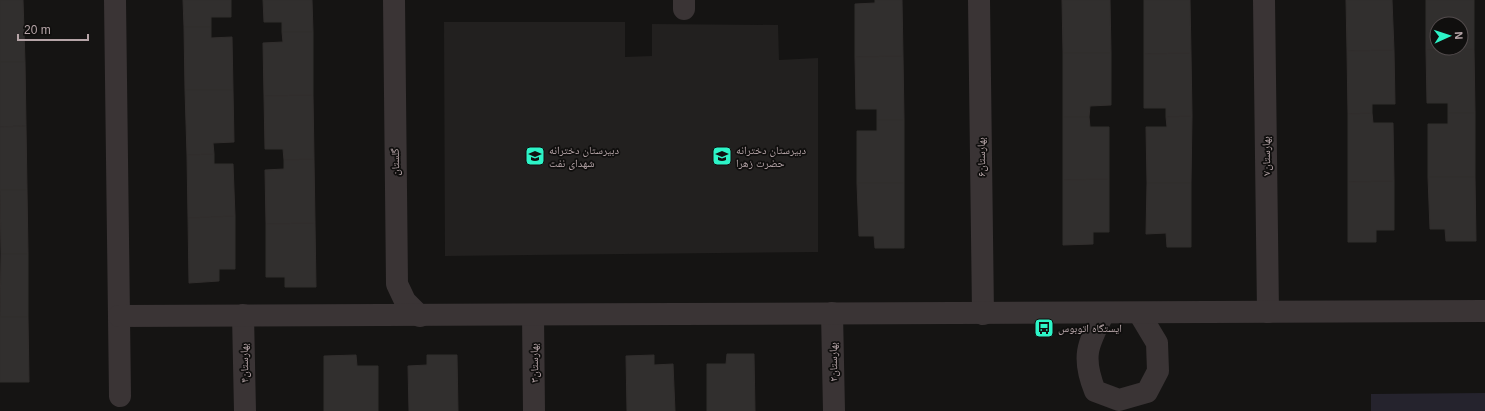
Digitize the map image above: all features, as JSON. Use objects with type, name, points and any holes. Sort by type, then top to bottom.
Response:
[{"type":"street","points":[[115,0],[120,396]]},
{"type":"street","name":"گلستان","points":[[394,0],[397,284],[405,301],[420,316]]},
{"type":"street","name":"بهارستان۶","points":[[979,0],[983,314]]},
{"type":"street","name":"بهارستان۷","points":[[1264,0],[1268,312]]},
{"type":"street","points":[[119,316],[533,316],[832,313],[983,314],[1485,312]]},
{"type":"street","name":"بهارستان۲","points":[[832,313],[834,411]]},
{"type":"street","points":[[1104,313],[1089,343],[1087,372],[1095,391],[1119,406],[1147,392],[1158,371],[1157,343],[1139,313]]},
{"type":"street","name":"بهارستان۴","points":[[243,315],[244,411]]},
{"type":"street","name":"بهارستان۳","points":[[533,316],[534,411]]},
{"type":"shaded area","points":[[444,22],[625,22],[625,57],[652,56],[652,24],[778,25],[779,60],[818,58],[818,252],[445,256]]},
{"type":"shaded area","points":[[1485,393],[1485,411],[1371,411],[1371,394]]},
{"type":"building","points":[[0,0],[23,0],[25,62],[0,62]]},
{"type":"building","points":[[183,0],[231,0],[231,17],[211,17],[211,27],[184,27]]},
{"type":"building","points":[[263,0],[312,0],[313,32],[282,32],[282,22],[264,22]]},
{"type":"building","points":[[875,0],[902,0],[903,56],[855,57],[855,4],[875,3]]},
{"type":"building","points":[[1062,0],[1110,0],[1111,53],[1063,53]]},
{"type":"building","points":[[1144,0],[1190,0],[1191,53],[1144,54]]},
{"type":"building","points":[[1346,0],[1392,0],[1394,50],[1347,51]]},
{"type":"building","points":[[1426,0],[1474,0],[1474,49],[1469,49],[1469,16],[1429,16],[1429,50],[1426,50]]},
{"type":"building","points":[[184,27],[211,27],[211,38],[232,37],[233,90],[185,90]]},
{"type":"building","points":[[282,32],[313,32],[313,95],[264,96],[263,43],[283,42]]},
{"type":"building","points":[[1469,49],[1474,49],[1475,113],[1448,113],[1448,103],[1427,103],[1426,50],[1429,50],[1429,56],[1469,56]]},
{"type":"building","points":[[1394,50],[1395,104],[1372,104],[1372,113],[1348,114],[1347,51]]},
{"type":"building","points":[[1063,53],[1111,53],[1111,105],[1090,106],[1089,117],[1063,117]]},
{"type":"building","points":[[1191,53],[1192,116],[1166,117],[1166,108],[1144,108],[1144,54]]},
{"type":"building","points":[[903,56],[904,120],[877,120],[877,109],[856,109],[855,57]]},
{"type":"building","points":[[0,62],[25,62],[26,126],[0,127]]},
{"type":"building","points":[[185,90],[233,90],[234,142],[213,143],[214,154],[187,155]]},
{"type":"building","points":[[313,95],[314,159],[284,160],[283,149],[265,149],[264,96]]},
{"type":"building","points":[[1372,113],[1373,123],[1393,123],[1394,181],[1348,182],[1348,114]]},
{"type":"building","points":[[1448,113],[1475,113],[1475,177],[1428,177],[1428,124],[1448,124]]},
{"type":"building","points":[[1192,116],[1191,183],[1147,183],[1146,127],[1167,127],[1166,117]]},
{"type":"building","points":[[1063,117],[1089,117],[1090,127],[1109,127],[1109,179],[1063,180]]},
{"type":"building","points":[[877,120],[904,120],[904,183],[857,183],[857,131],[877,131]]},
{"type":"building","points":[[26,126],[27,190],[0,190],[0,127]]},
{"type":"building","points":[[214,154],[214,164],[233,164],[235,216],[188,218],[187,155]]},
{"type":"building","points":[[314,159],[315,223],[266,224],[265,170],[284,169],[284,160]]},
{"type":"building","points":[[1428,177],[1475,177],[1476,241],[1446,241],[1445,229],[1430,229]]},
{"type":"building","points":[[1109,179],[1109,232],[1093,232],[1093,244],[1063,245],[1063,180]]},
{"type":"building","points":[[1394,181],[1394,230],[1376,230],[1376,242],[1348,242],[1348,182]]},
{"type":"building","points":[[857,183],[904,183],[904,248],[875,248],[874,236],[859,236]]},
{"type":"building","points":[[1147,183],[1191,183],[1191,247],[1167,247],[1166,233],[1146,234]]},
{"type":"building","points":[[0,190],[27,190],[28,254],[1,254]]},
{"type":"building","points":[[235,216],[235,269],[219,269],[219,281],[189,283],[188,218]]},
{"type":"building","points":[[315,223],[316,287],[285,287],[285,277],[266,277],[266,224]]},
{"type":"building","points":[[1,254],[28,254],[28,317],[0,317]]},
{"type":"building","points":[[0,317],[28,317],[29,382],[0,382]]},
{"type":"building","points":[[727,354],[754,354],[755,411],[707,411],[707,364],[726,364]]},
{"type":"building","points":[[356,355],[357,366],[378,366],[378,411],[324,411],[324,356]]},
{"type":"building","points":[[427,355],[457,355],[458,411],[409,411],[408,366],[427,365]]},
{"type":"building","points":[[654,355],[654,365],[673,364],[675,411],[627,411],[626,356]]},
{"type":"place","name":"دبیرستان دخترانه شهدای نفت","points":[[535,156]]},
{"type":"place","name":"دبیرستان دخترانه حضرت زهرا","points":[[722,156]]},
{"type":"place","name":"ایستگاه اتوبوس","points":[[1044,328]]}]
